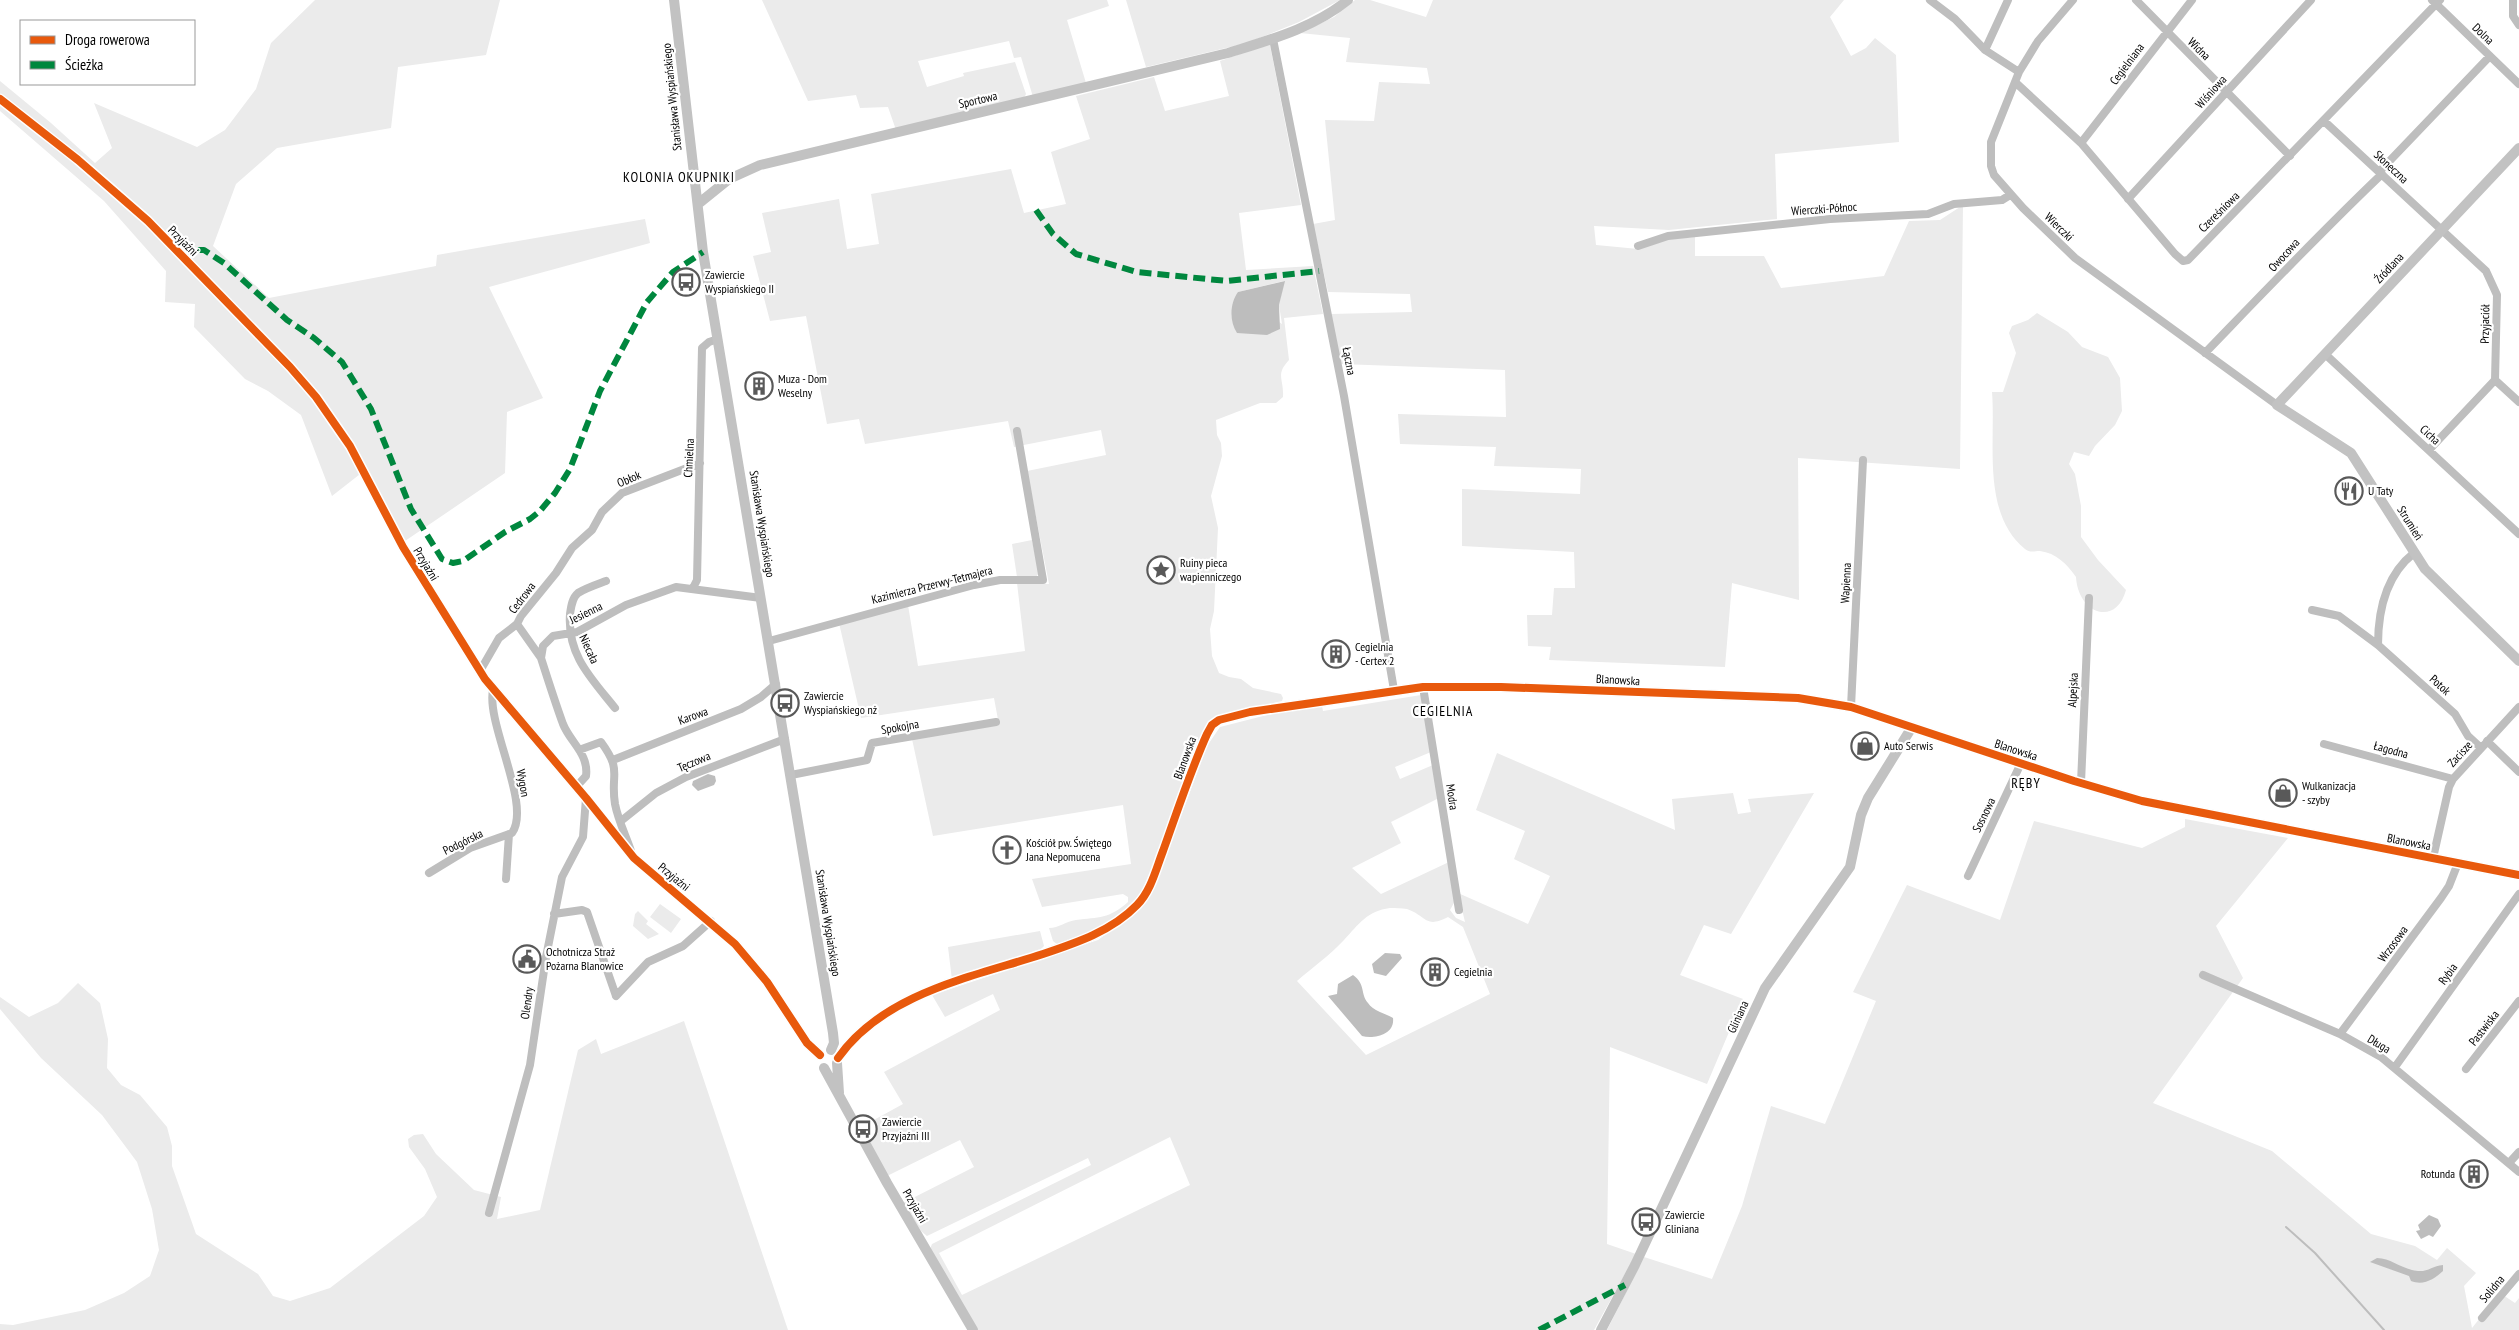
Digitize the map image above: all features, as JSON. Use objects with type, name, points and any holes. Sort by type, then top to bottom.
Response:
[{"type":"street","name":"Stanisława Wyspiańskiego","points":[[674,0],[703,252],[791,774],[832,1046]]},
{"type":"street","name":"Sportowa","points":[[698,204],[729,179],[760,165],[1228,53],[1273,39],[1326,16],[1348,0]]},
{"type":"street","points":[[1930,0],[1955,19],[1985,50],[2019,72]]},
{"type":"street","points":[[1985,50],[2008,0]]},
{"type":"street","name":"Wierczki","points":[[2073,0],[2038,41],[2019,72],[1991,142],[1990,154],[1994,175],[2010,195],[2075,258],[2278,405]]},
{"type":"street","name":"Widna","points":[[2136,0],[2290,156]]},
{"type":"street","name":"Cegielniana","points":[[2081,143],[2166,31],[2192,0]]},
{"type":"street","name":"Wiśniowa","points":[[2128,199],[2311,0]]},
{"type":"street","points":[[2513,0],[2513,16],[2519,26]]},
{"type":"street","name":"Dolna","points":[[2436,1],[2519,84]]},
{"type":"street","name":"Czereśniowa","points":[[2015,82],[2081,143],[2183,261],[2188,260],[2290,156],[2436,1]]},
{"type":"street","name":"Łączna","points":[[1273,39],[1343,389],[1394,690]]},
{"type":"street","name":"Owocowa","points":[[2205,353],[2289,269],[2304,250],[2381,173],[2490,56]]},
{"type":"street","name":"Przyjaźni","points":[[0,98],[78,160],[148,221],[310,389],[350,446],[403,547],[493,690],[586,798],[634,858],[711,920],[751,962],[807,1044],[820,1055]]},
{"type":"street","name":"Słoneczna","points":[[2324,120],[2442,230]]},
{"type":"street","name":"Źródlana","points":[[2278,405],[2519,148]]},
{"type":"street","name":"Wierczki-Północ","points":[[1638,246],[1668,236],[1830,219],[1928,214],[1960,203],[2004,200],[2010,195]]},
{"type":"street","name":"Przyjaciół","points":[[2442,230],[2486,271],[2492,282],[2496,295],[2495,380]]},
{"type":"street","name":"Chmielna","points":[[694,588],[697,580],[702,348],[709,342],[718,339]]},
{"type":"street","name":"Cicha","points":[[2325,354],[2519,534]]},
{"type":"street","points":[[2430,450],[2495,380],[2519,402]]},
{"type":"street","name":"Strumień","points":[[2278,405],[2351,453],[2414,553],[2437,582],[2519,661]]},
{"type":"street","name":"Kazimierza Przerwy-Tetmajera","points":[[769,641],[974,585],[1000,580],[1043,580],[1017,431]]},
{"type":"street","name":"Wapienna","points":[[1851,707],[1863,460]]},
{"type":"street","name":"Obłok","points":[[584,538],[592,530],[605,507],[618,495],[700,463]]},
{"type":"street","name":"Cedrowa","points":[[480,671],[502,634],[517,624],[520,616],[556,573],[572,548],[584,538]]},
{"type":"street","points":[[2378,645],[2380,610],[2387,590],[2399,567],[2414,553]]},
{"type":"street","name":"Niecała","points":[[606,580],[578,594],[574,599],[571,605],[570,633],[572,646],[590,677],[616,708]]},
{"type":"street","name":"Jesienna","points":[[541,658],[543,646],[551,638],[581,630],[626,605],[676,587],[694,588],[726,595],[761,598]]},
{"type":"street","name":"Alpejska","points":[[2081,783],[2089,598]]},
{"type":"street","name":"Potok","points":[[2312,610],[2339,616],[2378,645],[2455,714],[2468,736],[2481,748]]},
{"type":"street","points":[[517,624],[541,658],[564,726],[579,750],[586,773],[576,787]]},
{"type":"street","name":"Karowa","points":[[613,760],[741,709],[761,697],[776,684]]},
{"type":"street","name":"Blanowska","points":[[838,1060],[852,1041],[897,1006],[937,990],[1072,944],[1117,921],[1137,905],[1152,881],[1206,734],[1219,720],[1250,712],[1394,690],[1423,687],[1501,687],[1793,698],[1851,707],[2081,783],[2158,805],[2519,875]]},
{"type":"street","name":"Modra","points":[[1423,687],[1459,910]]},
{"type":"street","name":"Wygon","points":[[493,690],[493,710],[510,771],[517,816],[515,829],[509,834],[506,879]]},
{"type":"street","name":"Zacisze","points":[[2433,858],[2448,787],[2453,779],[2519,707]]},
{"type":"street","name":"Spokojna","points":[[791,774],[866,760],[872,743],[996,722]]},
{"type":"street","name":"Gliniana","points":[[1601,1330],[1636,1265],[1765,988],[1850,867],[1861,815],[1868,798],[1912,727]]},
{"type":"street","name":"Tęczowa","points":[[621,821],[656,793],[686,776],[785,739]]},
{"type":"street","points":[[2487,741],[2519,772]]},
{"type":"street","points":[[579,750],[601,742],[613,760],[616,772],[615,803],[634,858]]},
{"type":"street","name":"Łagodna","points":[[2324,744],[2453,779]]},
{"type":"street","name":"Sosnowa","points":[[1968,876],[2022,763]]},
{"type":"street","name":"Olendry","points":[[489,1213],[530,1065],[554,914],[562,877],[583,837],[586,798]]},
{"type":"street","name":"Podgórska","points":[[429,873],[470,848],[509,834]]},
{"type":"street","name":"Wrzosowa","points":[[2340,1034],[2441,898],[2449,886],[2458,863]]},
{"type":"street","name":"Rybia","points":[[2395,1067],[2519,894]]},
{"type":"street","points":[[554,914],[582,910],[587,912],[616,996],[648,962],[683,946],[711,920]]},
{"type":"street","name":"Długa","points":[[2203,975],[2340,1034],[2395,1067],[2519,1172]]},
{"type":"street","name":"Pastwiska","points":[[2466,1068],[2519,1001]]},
{"type":"street","points":[[832,1046],[838,1060],[832,1068],[824,1068],[819,1062],[820,1055],[825,1050],[832,1046],[852,1041]]},
{"type":"street","name":"Przyjaźni","points":[[838,1060],[838,1094]]},
{"type":"street","name":"Przyjaźni","points":[[824,1068],[887,1184],[973,1330]]},
{"type":"street","points":[[2509,1163],[2519,1152]]},
{"type":"street","name":"Solidna","points":[[2482,1318],[2519,1274]]},
{"type":"shaded area","points":[[315,0],[500,0],[486,55],[398,67],[391,128],[277,148],[236,184],[213,246],[269,298],[436,266],[437,255],[645,219],[650,243],[489,287],[543,398],[507,412],[505,473],[405,541],[364,471],[332,496],[301,415],[268,391],[245,379],[194,327],[195,304],[165,302],[166,271],[104,201],[0,111],[0,81],[51,123],[95,163],[112,148],[94,103],[197,147],[225,130],[256,89],[271,43]]},
{"type":"shaded area","points":[[762,0],[1107,0],[1109,6],[1067,20],[1086,83],[1033,97],[1021,57],[1014,58],[1009,41],[918,61],[927,87],[964,76],[963,73],[1015,62],[1026,94],[1024,98],[896,130],[888,107],[860,108],[856,95],[808,101]]},
{"type":"shaded area","points":[[1126,0],[1340,0],[1299,22],[1247,43],[1146,67]]},
{"type":"shaded area","points":[[1355,0],[1370,0],[1426,17],[1433,0],[1844,0],[1830,17],[1851,56],[1866,48],[1875,38],[1896,55],[1899,142],[1775,154],[1777,219],[1669,230],[1594,226],[1596,245],[1638,249],[1668,239],[1695,237],[1695,256],[1764,256],[1781,288],[1884,276],[1909,221],[1940,220],[1963,205],[1960,469],[1798,458],[1799,600],[1732,583],[1725,667],[1549,660],[1551,647],[1528,646],[1527,615],[1552,615],[1554,588],[1575,588],[1574,552],[1462,546],[1462,489],[1580,494],[1581,469],[1494,466],[1496,447],[1400,444],[1398,414],[1506,417],[1505,370],[1341,364],[1331,314],[1412,312],[1410,294],[1328,292],[1313,224],[1335,220],[1325,120],[1374,121],[1379,82],[1430,84],[1427,68],[1346,62],[1350,38],[1300,33],[1334,17]]},
{"type":"shaded area","points":[[1270,45],[1301,205],[1239,213],[1246,270],[1313,266],[1323,314],[1284,318],[1289,360],[1281,373],[1283,397],[1276,403],[1260,403],[1216,420],[1222,456],[1211,496],[1218,528],[1214,611],[1210,629],[1212,656],[1219,673],[1241,679],[1253,688],[1281,694],[1283,698],[1282,701],[1221,715],[1140,895],[1113,919],[1058,945],[1053,941],[1049,928],[1115,912],[1128,902],[1128,897],[1123,894],[1042,907],[1032,879],[1131,864],[1123,805],[933,836],[912,739],[999,725],[994,698],[861,718],[839,623],[908,605],[918,666],[1025,651],[1017,583],[1049,584],[1027,471],[1106,455],[1101,430],[1014,447],[1008,421],[865,444],[859,419],[827,424],[806,316],[770,321],[753,256],[771,252],[762,213],[839,199],[847,249],[879,244],[871,194],[1011,169],[1024,213],[1066,204],[1051,152],[1090,139],[1076,96],[1154,77],[1165,111],[1229,96],[1220,61]],"holes":[[[1284,281],[1279,305],[1282,324],[1238,292]]]},
{"type":"shaded area","points":[[1285,281],[1279,305],[1280,329],[1267,335],[1237,333],[1234,328],[1232,312],[1233,301],[1238,292]]},
{"type":"shaded area","points":[[2037,313],[2068,332],[2082,347],[2108,357],[2120,378],[2122,411],[2115,425],[2095,446],[2089,456],[2074,452],[2069,464],[2075,474],[2081,506],[2081,537],[2098,560],[2126,590],[2121,602],[2114,609],[2106,612],[2090,607],[2083,600],[2078,590],[2076,577],[2061,560],[2046,552],[2025,549],[2011,534],[2002,516],[1996,497],[1992,392],[2003,392],[2016,353],[2009,333],[2012,326],[2028,320]]},
{"type":"shaded area","points":[[1032,540],[1039,573],[1036,577],[1017,577],[1012,544]]},
{"type":"shaded area","points":[[1421,695],[1431,752],[1395,767],[1400,779],[1433,765],[1439,798],[1391,822],[1401,843],[1352,868],[1381,894],[1449,862],[1455,901],[1450,910],[1456,918],[1465,922],[1458,893],[1528,924],[1550,876],[1514,859],[1525,831],[1476,810],[1497,753],[1675,830],[1672,799],[1733,793],[1738,814],[1751,812],[1748,799],[1814,793],[1731,934],[1704,925],[1680,975],[1743,999],[1707,1084],[1610,1047],[1607,1244],[1636,1254],[1594,1330],[977,1330],[930,1249],[932,1244],[1091,1165],[1088,1158],[927,1236],[921,1231],[903,1203],[974,1167],[960,1140],[887,1176],[861,1127],[903,1104],[884,1072],[1000,1010],[993,994],[945,1017],[932,995],[1098,940],[1133,914],[1160,872],[1207,746],[1220,727],[1267,715],[1322,706],[1323,711]],"holes":[[[1390,908],[1407,909],[1430,922],[1448,917],[1463,927],[1490,994],[1366,1055],[1297,981],[1333,951],[1369,915]],[[1170,1137],[1190,1185],[962,1295],[939,1253]]]},
{"type":"shaded area","points":[[708,774],[715,776],[716,781],[714,785],[698,791],[692,785],[693,781]]},
{"type":"shaded area","points":[[2185,819],[2288,838],[2216,926],[2243,978],[2153,1103],[2272,1151],[2371,1234],[2415,1246],[2437,1260],[2447,1248],[2476,1273],[2464,1286],[2472,1328],[2500,1293],[2515,1303],[2519,1298],[2519,1330],[1607,1330],[1644,1257],[1712,1279],[1742,1206],[1771,1106],[1825,1124],[1876,1001],[1853,992],[1907,885],[2000,920],[2034,821],[2142,848],[2185,827]]},
{"type":"shaded area","points":[[660,904],[681,919],[671,933],[650,917]]},
{"type":"shaded area","points":[[638,911],[648,921],[646,924],[659,934],[648,939],[633,926],[635,914]]},
{"type":"shaded area","points":[[1040,931],[1044,946],[1041,949],[952,980],[948,947]]},
{"type":"shaded area","points":[[1385,953],[1400,954],[1402,958],[1386,976],[1374,973],[1372,964]]},
{"type":"shaded area","points":[[1353,975],[1360,982],[1364,996],[1370,1006],[1393,1018],[1393,1024],[1387,1032],[1372,1037],[1362,1036],[1328,996],[1337,994],[1338,984]]},
{"type":"shaded area","points":[[78,983],[100,1003],[108,1039],[107,1068],[121,1085],[140,1095],[167,1127],[172,1146],[172,1166],[196,1234],[258,1274],[273,1296],[290,1301],[330,1288],[424,1216],[437,1197],[425,1169],[409,1147],[408,1139],[414,1135],[423,1134],[436,1154],[474,1190],[501,1197],[497,1219],[540,1210],[578,1050],[596,1039],[601,1054],[684,1021],[788,1330],[0,1330],[0,1324],[13,1325],[85,1310],[124,1293],[150,1276],[159,1250],[152,1209],[137,1162],[102,1115],[41,1058],[0,1009],[0,997],[29,1017],[58,1003]]},
{"type":"shaded area","points":[[2429,1215],[2438,1219],[2441,1226],[2433,1237],[2429,1235],[2421,1239],[2416,1231],[2420,1230],[2418,1225]]},
{"type":"shaded area","points":[[2377,1258],[2386,1259],[2407,1269],[2417,1271],[2443,1265],[2443,1271],[2436,1277],[2420,1283],[2411,1281],[2409,1276],[2370,1262]]},
{"type":"waterway","points":[[2286,1227],[2315,1253],[2384,1330]]},
{"type":"marked path","points":[[1036,210],[1053,234],[1076,254],[1137,272],[1227,281],[1319,271]]},
{"type":"marked path","points":[[181,255],[191,250],[204,250],[224,263],[287,320],[314,338],[342,362],[371,409],[411,509],[442,559],[453,563],[463,561],[505,532],[530,519],[540,511],[555,493],[570,469],[600,391],[647,302],[673,272],[703,252]]},
{"type":"marked path","points":[[1539,1330],[1625,1285]]},
{"type":"cycle path","points":[[0,99],[78,160],[148,221],[290,367],[316,397],[350,446],[403,547],[485,679],[634,858],[735,944],[767,982],[807,1043],[820,1055]]},
{"type":"cycle path","points":[[838,1058],[857,1036],[879,1018],[904,1003],[931,990],[959,980],[1081,941],[1105,929],[1127,914],[1137,905],[1150,887],[1189,777],[1207,734],[1212,725],[1219,720],[1250,712],[1423,687],[1501,687],[1798,698],[1851,707],[2074,781],[2142,801],[2519,875]]},
{"type":"place","name":"Zawiercie Wyspiańskiego II","points":[[686,282]]},
{"type":"place","name":"Muza - Dom Weselny","points":[[759,386]]},
{"type":"place","name":"U Taty","points":[[2349,491]]},
{"type":"place","name":"Ruiny pieca wapienniczego","points":[[1161,570]]},
{"type":"place","name":"Cegielnia - Certex 2","points":[[1336,654]]},
{"type":"place","name":"Zawiercie Wyspiańskiego nż","points":[[785,703]]},
{"type":"place","name":"Auto Serwis","points":[[1865,746]]},
{"type":"place","name":"Wulkanizacja - szyby","points":[[2283,793]]},
{"type":"place","name":"Kościół pw. Świętego Jana Nepomucena","points":[[1007,850]]},
{"type":"place","name":"Ochotnicza Straż Pożarna Blanowice","points":[[527,959]]},
{"type":"place","name":"Cegielnia","points":[[1435,972]]},
{"type":"place","name":"Zawiercie Przyjaźni III","points":[[863,1129]]},
{"type":"place","name":"Rotunda","points":[[2474,1174]]},
{"type":"place","name":"Zawiercie Gliniana","points":[[1646,1222]]},
{"type":"district","name":"KOLONIA OKUPNIKI","points":[[679,177]]},
{"type":"district","name":"CEGIELNIA","points":[[1443,711]]},
{"type":"district","name":"RĘBY","points":[[2026,783]]}]
